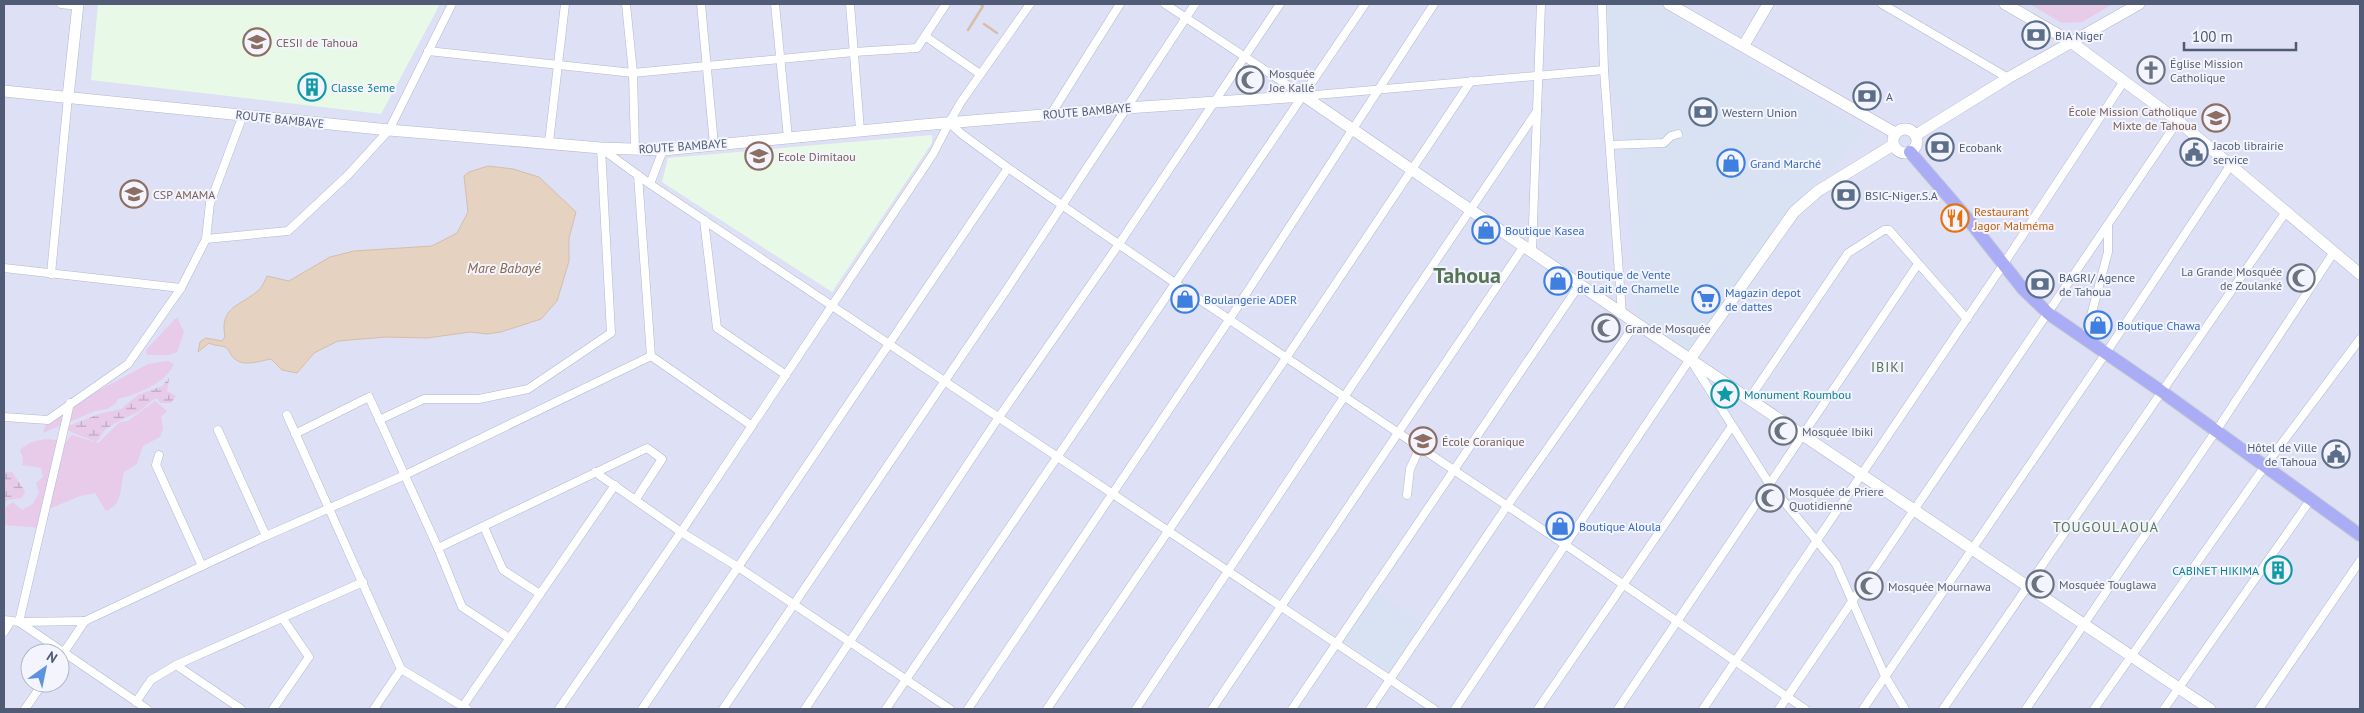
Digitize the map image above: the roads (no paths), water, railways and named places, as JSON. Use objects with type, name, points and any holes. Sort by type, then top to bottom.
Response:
[{"type":"main road","points":[[1910,152],[1967,218],[2023,289],[2049,314],[2161,391],[2360,535]]},
{"type":"street","points":[[51,274],[78,5],[61,4]]},
{"type":"street","points":[[206,239],[288,230],[348,175],[389,130],[452,4]]},
{"type":"street","points":[[549,142],[565,4]]},
{"type":"street","points":[[626,4],[633,73],[635,150]]},
{"type":"street","points":[[701,4],[714,145]]},
{"type":"street","points":[[775,4],[788,138]]},
{"type":"street","points":[[850,4],[860,130]]},
{"type":"street","points":[[428,51],[633,73],[781,58],[916,48],[946,4]]},
{"type":"street","points":[[559,709],[681,532],[934,154],[949,123],[980,74],[1030,4]]},
{"type":"street","points":[[1051,114],[1120,4]]},
{"type":"street","points":[[1165,4],[1304,96],[1690,360],[2210,709]]},
{"type":"street","points":[[722,709],[1064,205],[1196,4]]},
{"type":"street","points":[[805,709],[999,417],[1216,102],[1280,4]]},
{"type":"street","points":[[886,709],[1365,4]]},
{"type":"street","points":[[968,709],[1229,320],[1434,4]]},
{"type":"street","points":[[1212,709],[1398,434],[1528,249],[1540,76],[1541,4]]},
{"type":"street","points":[[1602,4],[1604,70],[1622,314]]},
{"type":"street","points":[[1669,4],[1744,45],[1895,133]]},
{"type":"street","points":[[1744,45],[1768,4]]},
{"type":"street","points":[[1882,4],[2008,78]]},
{"type":"street","points":[[2005,4],[2071,42],[2178,121],[2285,213],[2360,274]]},
{"type":"street","points":[[1916,134],[2008,78],[2139,4]]},
{"type":"street","points":[[925,36],[980,74]]},
{"type":"street","points":[[1304,96],[1604,70]]},
{"type":"street","points":[[1047,709],[1286,358],[1471,81]]},
{"type":"street","points":[[1702,709],[1967,319],[2124,81]]},
{"type":"street","name":"ROUTE BAMBAYE","points":[[4,91],[389,130],[635,150],[663,150],[860,130],[1051,114],[1304,96]]},
{"type":"street","points":[[1136,709],[1229,572],[1344,396],[1538,111]]},
{"type":"street","points":[[4,417],[48,420],[128,364],[181,288],[206,239],[210,203],[243,115]]},
{"type":"street","points":[[1779,709],[1913,509],[2049,314],[2178,121]]},
{"type":"street","points":[[949,123],[1008,168],[1229,320],[1625,585],[1805,709]]},
{"type":"street","points":[[1895,133],[1906,129],[1916,134]]},
{"type":"street","points":[[1455,709],[1567,546],[1690,360],[1794,212],[1818,191],[1893,145],[1895,133]]},
{"type":"street","points":[[1610,145],[1664,144],[1671,136],[1678,134]]},
{"type":"street","points":[[1893,145],[1902,153],[1910,152],[1916,147],[1916,134]]},
{"type":"street","points":[[601,148],[650,184],[1434,709]]},
{"type":"street","points":[[379,420],[424,399],[479,399],[528,389],[611,333],[601,148]]},
{"type":"street","points":[[650,184],[663,150]]},
{"type":"street","points":[[1863,709],[2230,166]]},
{"type":"street","points":[[642,709],[1008,168]]},
{"type":"street","points":[[638,175],[651,356]]},
{"type":"street","points":[[1944,709],[2285,213]]},
{"type":"street","points":[[704,220],[716,328],[786,375]]},
{"type":"street","points":[[2085,338],[2108,252],[2108,225]]},
{"type":"street","points":[[1749,399],[1848,253],[1884,230],[1889,230],[1967,319]]},
{"type":"street","points":[[2026,709],[2216,431],[2334,252]]},
{"type":"street","points":[[1618,709],[1918,264]]},
{"type":"street","points":[[4,268],[181,288]]},
{"type":"street","points":[[1292,709],[1580,284]]},
{"type":"street","points":[[1370,709],[1507,506],[1636,323]]},
{"type":"street","points":[[2094,709],[2265,466],[2360,339]]},
{"type":"street","points":[[651,356],[752,426]]},
{"type":"street","points":[[11,621],[85,621],[266,536],[405,475],[651,356]]},
{"type":"street","points":[[1690,360],[1770,485],[1836,564],[1885,676],[1905,709]]},
{"type":"street","points":[[296,434],[369,397],[438,548],[462,607],[510,638]]},
{"type":"street","points":[[4,632],[11,621],[70,403]]},
{"type":"street","points":[[287,415],[402,669],[465,708],[510,638],[615,485]]},
{"type":"street","points":[[1538,709],[1625,585],[1732,426]]},
{"type":"street","points":[[218,430],[266,536]]},
{"type":"street","points":[[1408,495],[1410,469],[1420,447]]},
{"type":"street","points":[[438,548],[648,448],[662,459],[636,499]]},
{"type":"street","points":[[158,455],[156,465],[202,566]]},
{"type":"street","points":[[595,472],[681,532],[795,604],[950,709]]},
{"type":"street","points":[[2164,709],[2311,499]]},
{"type":"street","points":[[484,527],[503,570],[540,594]]},
{"type":"street","points":[[2260,709],[2360,560]]},
{"type":"street","points":[[136,702],[151,680],[176,665],[363,582]]},
{"type":"street","points":[[273,709],[309,657],[282,619]]},
{"type":"street","points":[[11,621],[44,643]]},
{"type":"street","points":[[70,643],[85,621]]},
{"type":"street","points":[[70,660],[147,709]]},
{"type":"street","points":[[176,665],[241,709]]},
{"type":"street","points":[[374,709],[402,669]]},
{"type":"street","points":[[25,709],[36,693]]},
{"type":"water","name":"Mare Babayé","points":[[488,166],[513,169],[539,177],[576,212],[569,238],[569,261],[557,301],[541,319],[501,332],[487,334],[470,332],[427,338],[386,337],[338,341],[314,353],[297,373],[282,370],[271,359],[243,363],[233,358],[227,348],[209,343],[198,352],[200,342],[206,338],[222,341],[225,337],[225,319],[228,313],[259,290],[267,276],[289,281],[330,257],[354,251],[432,246],[457,233],[468,212],[464,176],[469,172]]},
{"type":"waterway","points":[[968,30],[983,6],[980,4]]},
{"type":"waterway","points":[[984,24],[997,33]]},
{"type":"place","name":"BIA Niger","points":[[2036,35]]},
{"type":"place","name":"CESII de Tahoua","points":[[257,42]]},
{"type":"place","name":"Église Mission Catholique","points":[[2151,70]]},
{"type":"place","name":"Mosquée Joe Kallé","points":[[1250,80]]},
{"type":"place","name":"Classe 3eme","points":[[312,87]]},
{"type":"place","name":"A","points":[[1867,96]]},
{"type":"place","name":"Western Union","points":[[1703,112]]},
{"type":"place","name":"École Mission Catholique Mixte de Tahoua","points":[[2216,118]]},
{"type":"place","name":"Ecobank","points":[[1940,147]]},
{"type":"place","name":"Jacob librairie service","points":[[2194,152]]},
{"type":"place","name":"Ecole Dimitaou","points":[[759,156]]},
{"type":"place","name":"Grand Marché","points":[[1731,163]]},
{"type":"place","name":"CSP AMAMA","points":[[134,194]]},
{"type":"place","name":"BSIC-Niger.S.A","points":[[1846,195]]},
{"type":"place","name":"Restaurant Jagor Malméma","points":[[1955,218]]},
{"type":"place","name":"Boutique Kasea","points":[[1486,230]]},
{"type":"place","name":"La Grande Mosquée de Zoulanké","points":[[2301,278]]},
{"type":"place","name":"Boutique de Vente de Lait de Chamelle","points":[[1558,281]]},
{"type":"place","name":"BAGRI/ Agence de Tahoua","points":[[2040,284]]},
{"type":"place","name":"Boulangerie ADER","points":[[1185,299]]},
{"type":"place","name":"Magazin depot de dattes","points":[[1706,299]]},
{"type":"place","name":"Boutique Chawa","points":[[2098,325]]},
{"type":"place","name":"Grande Mosquée","points":[[1606,328]]},
{"type":"place","name":"Monument Roumbou","points":[[1725,394]]},
{"type":"place","name":"Mosquée Ibiki","points":[[1783,431]]},
{"type":"place","name":"École Coranique","points":[[1423,441]]},
{"type":"place","name":"Hôtel de Ville de Tahoua","points":[[2336,454]]},
{"type":"place","name":"Mosquée de Priere Quotidienne","points":[[1770,498]]},
{"type":"place","name":"Boutique Aloula","points":[[1560,526]]},
{"type":"place","name":"CABINET HIKIMA","points":[[2278,570]]},
{"type":"place","name":"Mosquée Touglawa","points":[[2040,584]]},
{"type":"place","name":"Mosquée Mournawa","points":[[1869,586]]},
{"type":"district","name":"Tahoua","points":[[1467,275]]},
{"type":"district","name":"IBIKI","points":[[1888,367]]},
{"type":"district","name":"TOUGOULAOUA","points":[[2106,527]]}]
